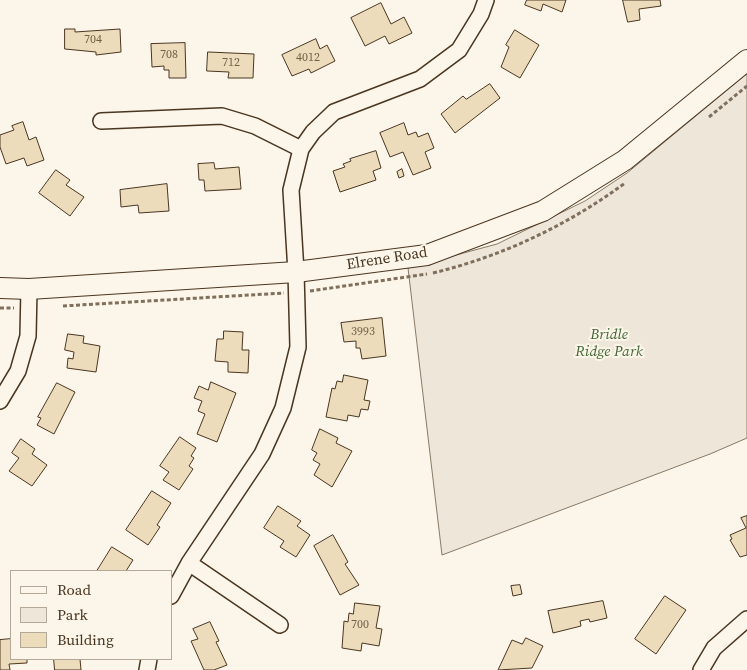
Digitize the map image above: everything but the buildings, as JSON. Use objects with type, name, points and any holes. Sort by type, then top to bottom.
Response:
[{"type":"street","points":[[172,594],[189,563],[262,454],[283,408],[298,347],[291,190],[301,148],[313,132],[334,112],[420,79],[459,50],[481,14],[486,0]]},
{"type":"street","name":"Elrene Road","points":[[0,288],[29,289],[296,272],[427,255],[544,211],[625,160],[747,60]]},
{"type":"street","points":[[101,121],[222,116],[255,126],[301,148]]},
{"type":"street","points":[[0,400],[18,372],[28,336],[29,289]]},
{"type":"street","points":[[189,563],[280,625]]},
{"type":"street","points":[[701,670],[714,648],[747,619]]},
{"type":"green space","name":"Bridle Ridge Park","points":[[747,74],[747,438],[710,454],[442,555],[408,268],[497,244],[585,201],[627,173]]}]
